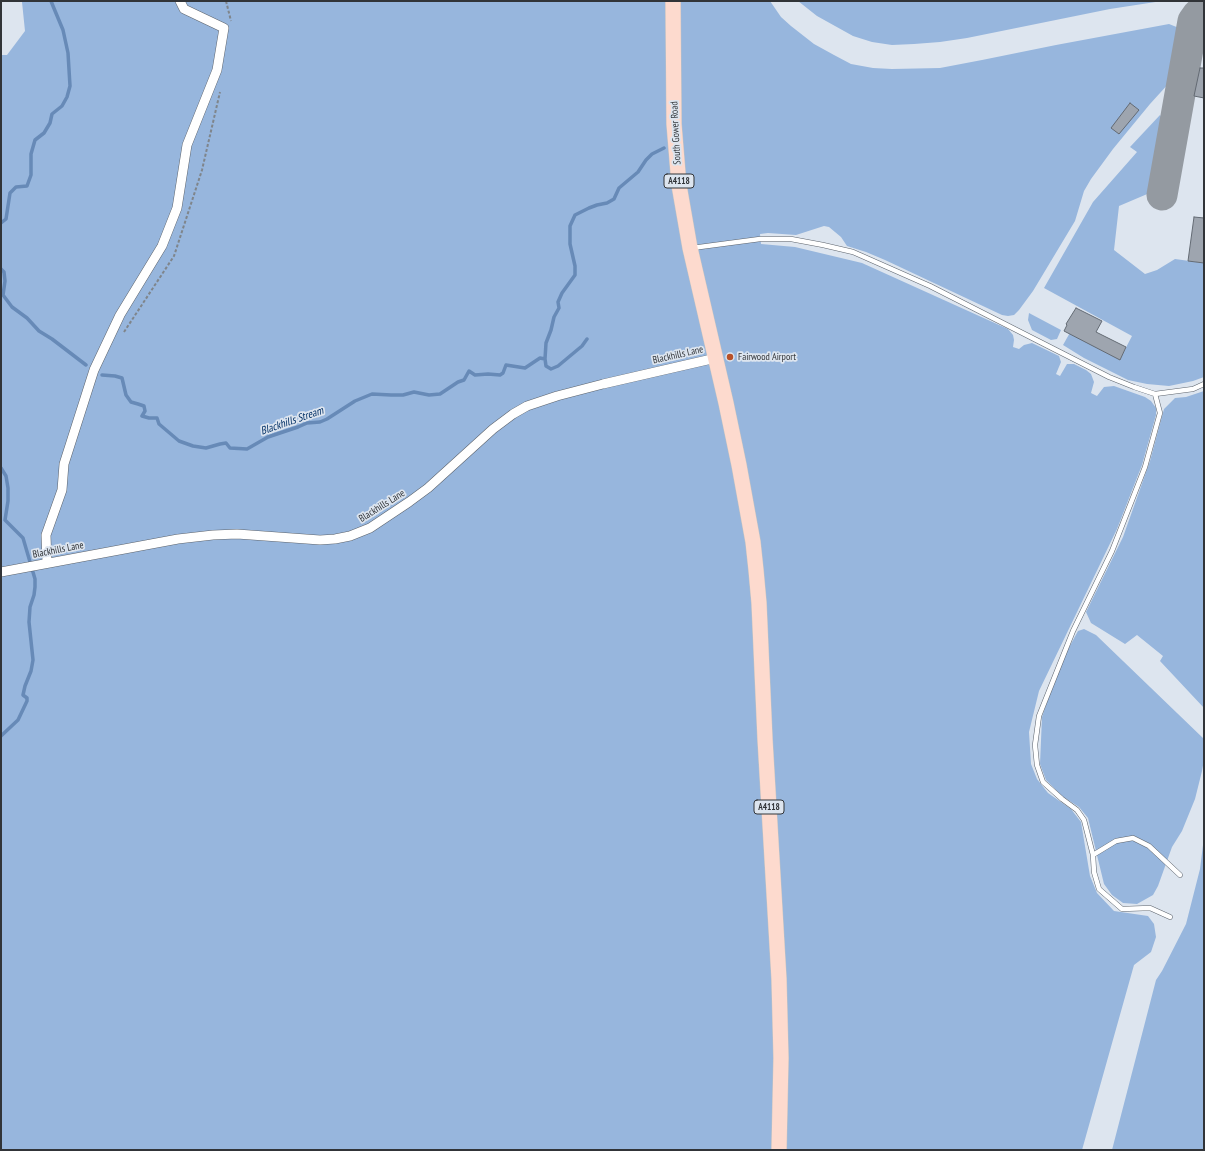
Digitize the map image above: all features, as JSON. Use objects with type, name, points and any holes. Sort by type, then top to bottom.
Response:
[{"type":"main road","name":"South Gower Road","points":[[673,1],[674,116],[679,185],[690,248],[716,358]]},
{"type":"main road","name":"A4118","points":[[716,358],[738,458],[756,563],[779,979],[781,1085],[779,1150]]},
{"type":"street","points":[[47,563],[46,535],[62,490],[64,464],[94,370],[120,315],[162,246],[177,208],[187,145],[217,70],[224,28],[184,9],[180,1]]},
{"type":"street","name":"Blackhills Lane","points":[[2,572],[178,539],[213,534],[238,534],[320,540],[350,536],[370,528],[409,502],[428,488],[493,429],[527,406],[595,386],[716,358]]},
{"type":"lane","points":[[690,248],[760,239],[791,239],[853,252],[930,286],[1108,377],[1134,387],[1155,394],[1193,390],[1204,384]]},
{"type":"lane","points":[[1155,394],[1160,412],[1145,467],[1112,551],[1073,631],[1039,716],[1035,745],[1037,765],[1043,782],[1077,810],[1084,820],[1093,855],[1094,872],[1099,889],[1122,909],[1150,908],[1170,917]]},
{"type":"lane","points":[[1093,855],[1116,841],[1133,838],[1149,846],[1180,875]]},
{"type":"shaded area","points":[[21,1],[770,1],[781,17],[814,44],[851,64],[873,68],[892,69],[940,68],[1169,24],[1179,28],[1183,34],[1183,48],[1172,83],[1170,82],[1150,104],[1113,149],[1091,179],[1084,191],[1075,221],[1033,291],[1014,315],[1002,315],[885,260],[847,246],[841,237],[829,227],[824,226],[796,235],[768,233],[760,234],[761,244],[795,247],[862,263],[1008,329],[1013,335],[1013,347],[1019,349],[1024,345],[1032,343],[1059,356],[1061,362],[1056,374],[1060,376],[1067,364],[1074,364],[1086,370],[1091,374],[1094,382],[1091,393],[1097,396],[1104,387],[1114,386],[1145,397],[1151,401],[1156,408],[1156,415],[1142,465],[1117,529],[1039,691],[1029,732],[1031,764],[1037,779],[1048,793],[1071,809],[1081,822],[1090,876],[1097,893],[1114,911],[1148,916],[1154,924],[1156,937],[1151,952],[1134,965],[1082,1150],[1,1150],[1,55],[7,55],[25,31]]},
{"type":"shaded area","points":[[798,1],[1162,1],[1110,9],[967,38],[940,42],[892,45],[872,42],[853,36],[817,16]]},
{"type":"shaded area","points":[[1160,115],[1164,121],[1152,192],[1119,206],[1114,250],[1145,274],[1157,270],[1175,259],[1204,263],[1204,377],[1169,386],[1147,384],[1128,380],[1084,358],[1063,345],[1076,322],[1120,359],[1132,336],[1044,288],[1093,202],[1137,152],[1130,147]]},
{"type":"shaded area","points":[[1029,313],[1061,330],[1057,339],[1051,340],[1032,330],[1028,320]]},
{"type":"shaded area","points":[[1204,391],[1204,708],[1160,661],[1163,656],[1137,635],[1125,644],[1091,623],[1086,612],[1123,537],[1150,461],[1164,409],[1175,398],[1186,397]]},
{"type":"shaded area","points":[[1084,629],[1096,635],[1204,739],[1204,760],[1195,799],[1182,831],[1172,847],[1158,886],[1153,895],[1137,904],[1123,903],[1112,895],[1104,884],[1088,818],[1079,807],[1062,796],[1046,780],[1040,764],[1042,717],[1066,653],[1078,631]]},
{"type":"shaded area","points":[[1204,837],[1204,1150],[1112,1150],[1156,980],[1186,924],[1200,869]]},
{"type":"building","points":[[1200,68],[1204,68],[1204,98],[1194,96]]},
{"type":"building","points":[[1130,103],[1139,110],[1119,134],[1111,128]]},
{"type":"building","points":[[1194,217],[1204,218],[1204,263],[1188,261]]},
{"type":"building","points":[[1076,308],[1102,321],[1096,332],[1126,347],[1120,360],[1064,331],[1067,325],[1066,324]]},
{"type":"waterway","points":[[1,223],[6,219],[10,193],[16,187],[27,186],[31,175],[31,154],[35,140],[44,133],[50,123],[52,114],[62,106],[67,97],[70,86],[68,53],[63,30],[51,1]]},
{"type":"waterway","points":[[545,359],[546,343],[554,317],[559,308],[558,302],[562,293],[575,275],[575,266],[570,244],[570,226],[575,215],[614,199],[619,188],[638,172],[646,160],[652,154],[664,148]]},
{"type":"waterway","points":[[1,269],[4,272],[5,281],[3,295],[12,307],[27,318],[39,331],[86,365]]},
{"type":"waterway","name":"Blackhills Stream","points":[[102,375],[122,378],[126,395],[131,402],[144,406],[145,411],[142,416],[157,418],[159,424],[179,441],[193,446],[206,448],[226,443],[230,448],[247,449],[268,437],[307,423],[320,422],[327,419],[355,401],[372,394],[403,395],[414,392],[429,395],[440,394],[458,382],[464,380],[469,371],[475,375],[500,375],[503,373],[506,365],[525,368],[540,358],[545,359],[546,366],[551,369],[558,366],[582,346],[587,339]]},
{"type":"waterway","points":[[1,468],[6,476],[8,488],[8,501],[5,520],[23,538],[35,579],[34,595],[30,607],[29,622],[33,660],[23,695],[27,698],[27,701],[18,720],[1,736]]},
{"type":"taxiway","points":[[1162,195],[1193,21],[1198,14],[1204,11]]},
{"type":"place","name":"Fairwood Airport","points":[[730,357]]}]
